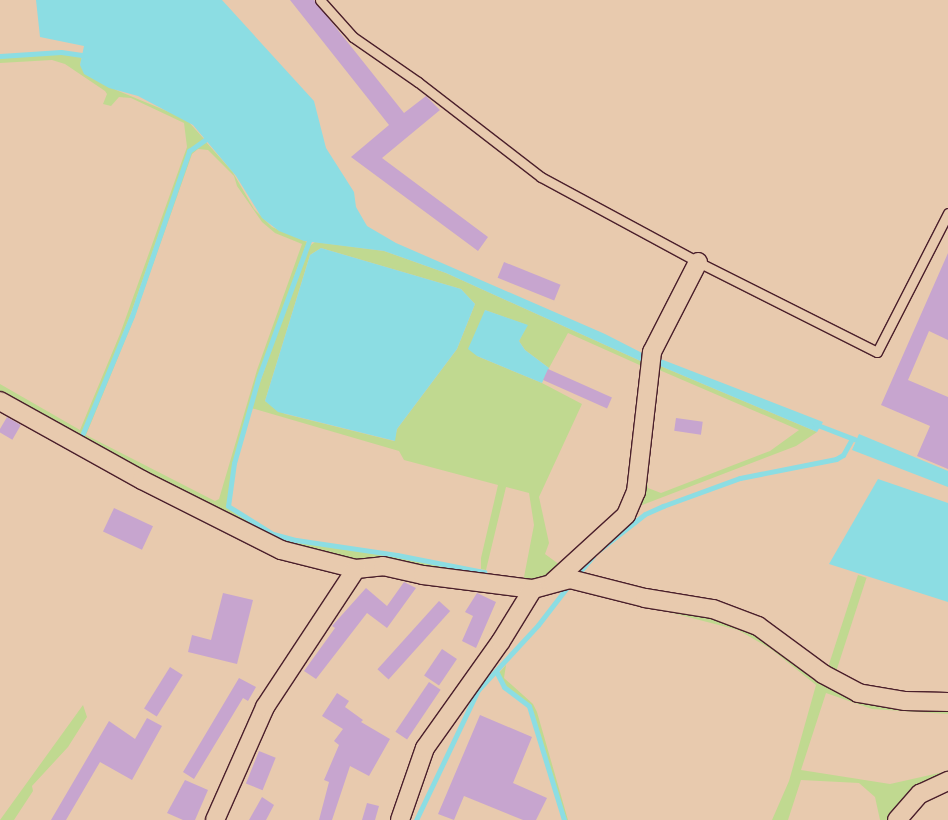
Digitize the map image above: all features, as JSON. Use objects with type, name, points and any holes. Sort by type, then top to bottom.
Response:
[{"type":"street","points":[[551,584],[619,522],[636,492],[652,352],[698,262]]},
{"type":"street","points":[[0,401],[264,542],[299,556],[356,568],[383,566],[423,575],[533,589],[570,579],[728,613],[758,626],[823,674],[858,693],[906,701],[948,702]]},
{"type":"street","points":[[215,820],[265,708],[356,568]]},
{"type":"street","points":[[400,820],[425,748],[500,641],[533,589]]},
{"type":"street","points":[[897,820],[920,794],[948,782]]},
{"type":"lane","points":[[320,0],[353,37],[418,82],[541,177],[698,262],[877,352],[948,214]]},
{"type":"green space","points":[[60,53],[82,56],[80,65],[116,90],[186,119],[204,139],[188,151],[130,316],[82,434],[125,338],[189,152],[205,141],[232,171],[254,209],[272,227],[307,242],[257,379],[233,463],[227,507],[273,535],[483,573],[482,577],[302,551],[140,472],[0,393],[0,384],[80,430],[120,334],[187,147],[184,123],[131,98],[119,97],[111,106],[103,104],[107,94],[105,91],[65,64],[52,60],[0,63],[0,57]],"holes":[[[198,149],[208,150],[234,176],[237,186],[262,222],[275,233],[302,244],[257,370],[219,499],[215,501],[86,435],[133,321],[192,154]]]},
{"type":"green space","points":[[315,242],[384,251],[446,273],[645,363],[644,367],[568,333],[549,368],[525,350],[519,341],[527,325],[485,310],[477,356],[542,383],[582,404],[539,497],[549,543],[545,554],[564,568],[558,575],[528,583],[524,577],[534,525],[529,493],[506,487],[486,570],[481,569],[481,558],[498,485],[404,460],[399,451],[251,408],[307,248]],"holes":[[[321,248],[461,289],[475,304],[457,349],[397,429],[394,441],[285,414],[265,401],[310,255]]]},
{"type":"green space","points":[[658,365],[817,432],[796,446],[637,507],[645,466],[648,488],[661,493],[770,451],[799,430],[657,369]]},
{"type":"green space","points":[[858,575],[867,578],[836,671],[828,668]]},
{"type":"green space","points":[[572,587],[744,624],[815,675],[948,708],[948,714],[872,709],[826,693],[801,770],[890,784],[948,771],[948,778],[907,797],[894,810],[889,820],[880,820],[875,797],[859,783],[801,780],[788,820],[772,820],[789,781],[816,685],[771,649],[738,630]]},
{"type":"green space","points":[[506,665],[504,678],[533,704],[537,712],[568,820],[565,820],[530,706],[499,680],[498,674]]},
{"type":"green space","points":[[83,705],[87,717],[68,747],[32,786],[33,791],[14,820],[0,820]]},
{"type":"water","points":[[36,0],[222,0],[314,101],[326,148],[354,192],[356,207],[367,226],[396,243],[605,334],[646,355],[645,363],[446,273],[384,251],[304,241],[279,231],[262,218],[236,176],[193,125],[138,96],[109,88],[84,74],[80,65],[84,46],[40,37]]},
{"type":"water","points":[[321,248],[461,289],[475,304],[457,349],[397,429],[395,441],[278,412],[265,401],[310,255]]},
{"type":"water","points":[[485,310],[528,325],[519,341],[525,350],[549,368],[542,383],[477,356],[468,349]]},
{"type":"water","points":[[658,358],[823,422],[817,432],[658,365]]},
{"type":"water","points":[[859,434],[948,471],[948,487],[852,450]]},
{"type":"water","points":[[878,479],[948,503],[948,602],[829,564]]},
{"type":"building","points":[[290,0],[314,0],[404,113],[426,96],[440,110],[382,158],[488,237],[478,251],[351,157],[389,125]]},
{"type":"building","points":[[948,253],[948,340],[929,331],[908,380],[948,397],[948,469],[917,456],[930,426],[881,405]]},
{"type":"building","points":[[504,262],[561,285],[554,301],[498,278]]},
{"type":"building","points":[[548,369],[612,397],[607,408],[543,380]]},
{"type":"building","points":[[7,417],[21,425],[12,440],[0,433]]},
{"type":"building","points":[[676,418],[703,422],[701,435],[674,431]]},
{"type":"building","points":[[114,508],[153,526],[142,550],[103,532]]},
{"type":"building","points":[[404,582],[416,588],[387,628],[367,613],[316,679],[304,671],[335,628],[332,626],[366,588],[387,606]]},
{"type":"building","points":[[223,593],[253,600],[237,664],[188,652],[192,635],[211,640]]},
{"type":"building","points":[[477,593],[496,602],[476,648],[462,641],[473,616],[465,612]]},
{"type":"building","points":[[439,601],[450,611],[389,679],[377,669]]},
{"type":"building","points":[[442,649],[457,659],[439,686],[424,676]]},
{"type":"building","points":[[170,667],[183,675],[157,717],[144,709]]},
{"type":"building","points":[[239,678],[256,687],[248,701],[243,698],[194,779],[183,772]]},
{"type":"building","points":[[429,682],[441,690],[407,740],[395,732]]},
{"type":"building","points":[[337,693],[349,701],[345,707],[363,720],[361,722],[390,739],[369,776],[350,766],[332,820],[319,820],[329,782],[324,780],[339,745],[334,741],[343,729],[322,716]]},
{"type":"building","points":[[480,715],[532,737],[513,783],[547,798],[536,820],[523,820],[464,796],[454,820],[438,814]]},
{"type":"building","points":[[147,718],[162,726],[132,780],[100,762],[66,820],[51,820],[109,721],[135,739]]},
{"type":"building","points":[[259,751],[276,758],[263,790],[246,783]]},
{"type":"building","points":[[185,780],[208,790],[195,820],[183,820],[167,813]]},
{"type":"building","points":[[262,797],[274,805],[266,820],[249,820]]},
{"type":"building","points":[[367,803],[379,806],[375,820],[362,820]]},
{"type":"waterway","points":[[0,56],[61,52],[82,55]]},
{"type":"waterway","points":[[83,433],[132,316],[189,151],[205,140]]},
{"type":"waterway","points":[[309,241],[258,379],[234,463],[228,506],[273,534],[296,540],[397,555],[484,572],[484,575]]},
{"type":"waterway","points":[[815,424],[854,439]]},
{"type":"waterway","points":[[599,550],[645,514],[663,506],[740,478],[836,459],[843,455],[852,439]]},
{"type":"waterway","points":[[577,575],[593,556]]},
{"type":"waterway","points":[[416,820],[478,690],[538,625],[568,586]]},
{"type":"waterway","points":[[496,671],[504,687],[529,706],[564,820]]}]
